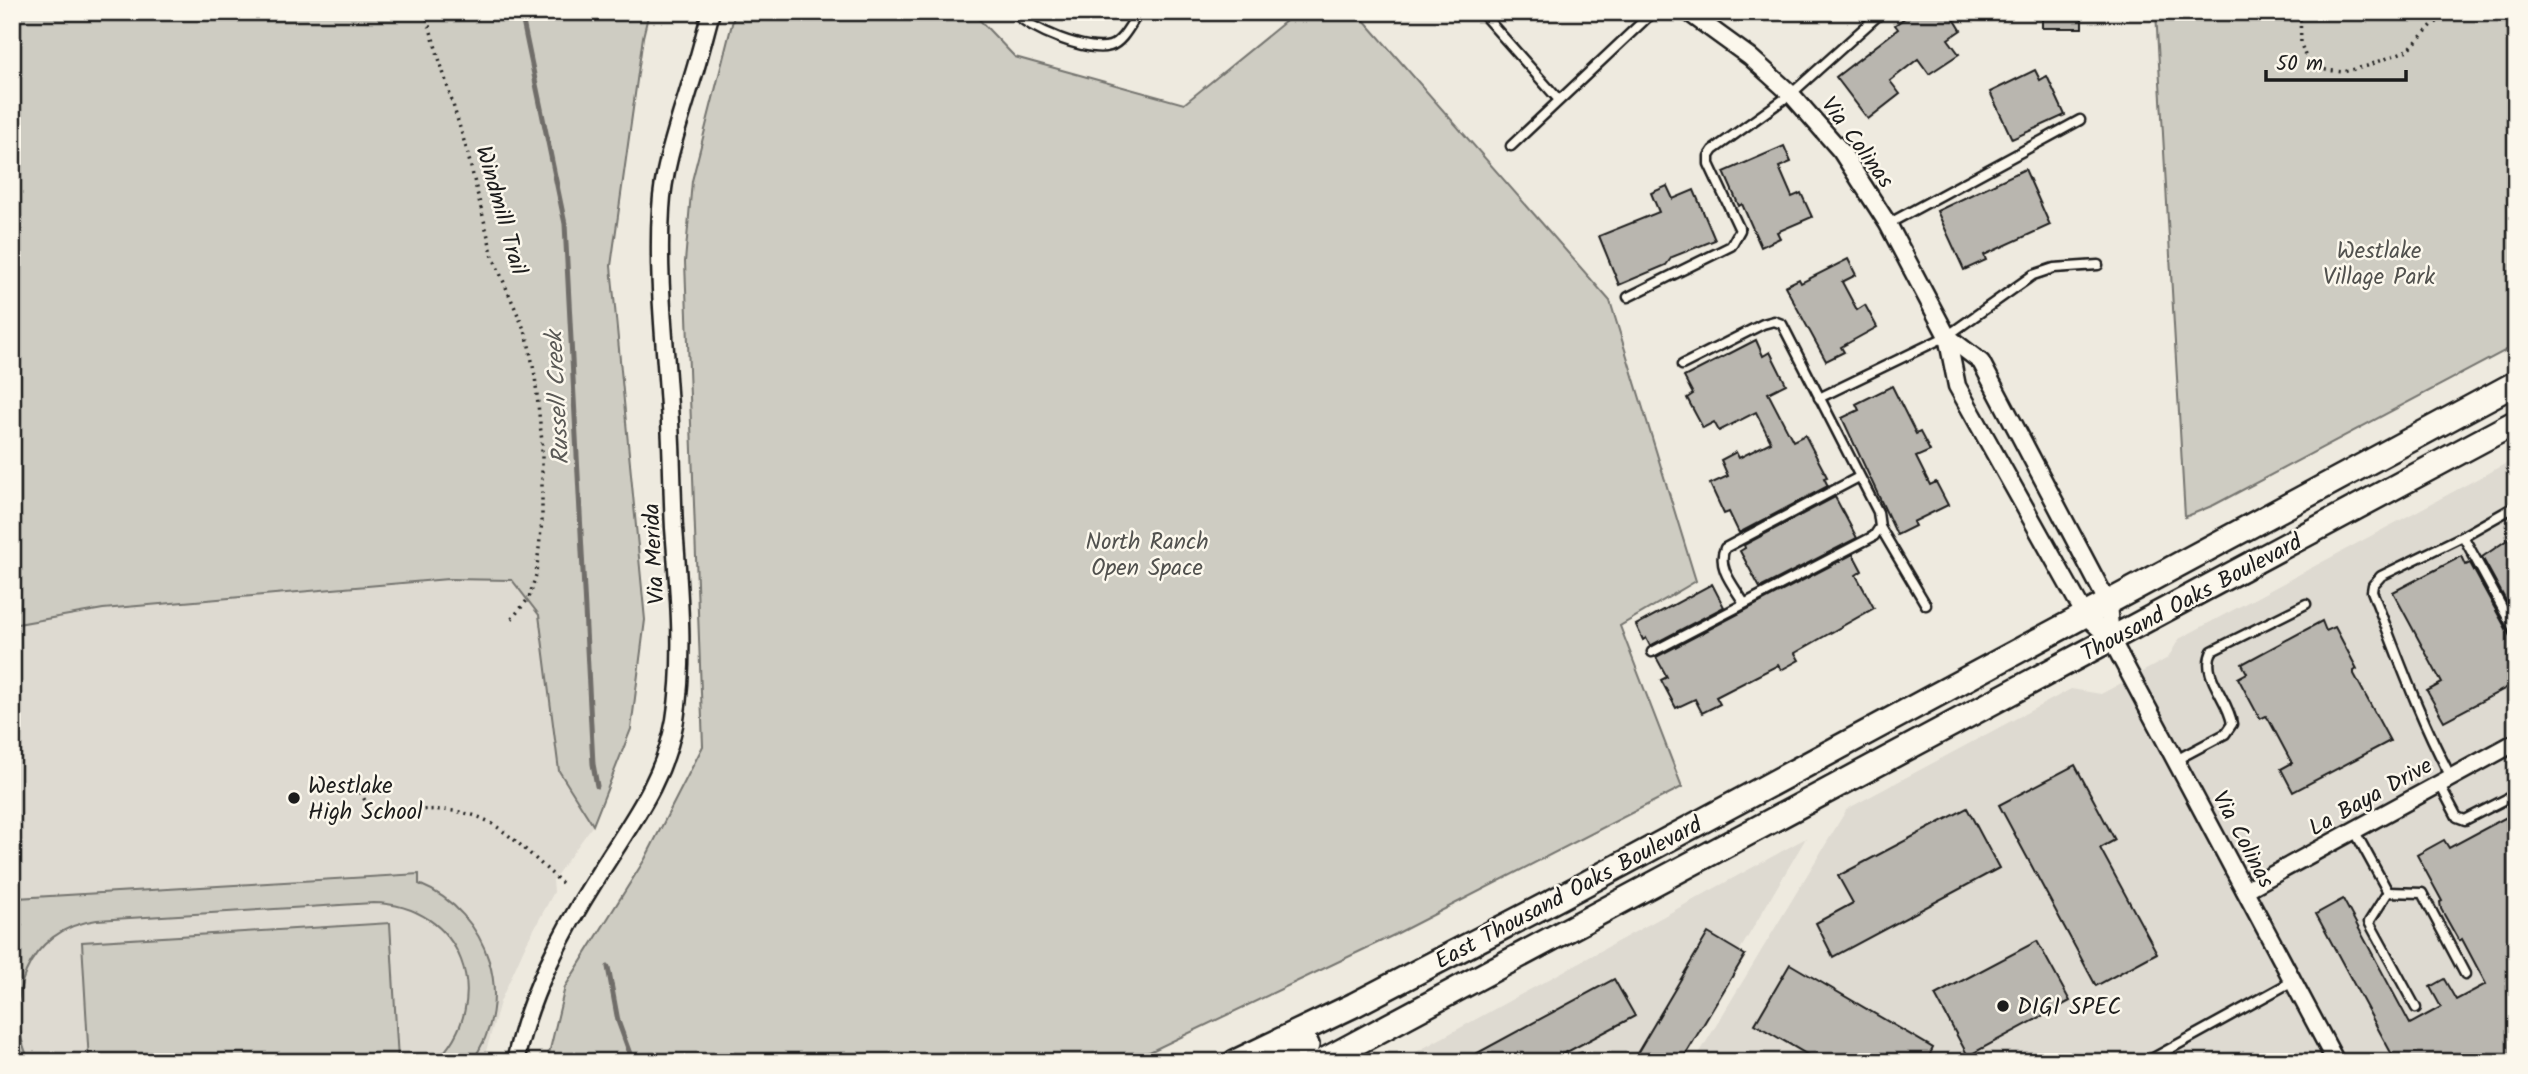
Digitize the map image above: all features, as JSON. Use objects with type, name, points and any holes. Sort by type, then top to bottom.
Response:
[{"type":"main road","name":"Thousand Oaks Boulevard","points":[[1897,715],[2516,383]]},
{"type":"main road","name":"Thousand Oaks Boulevard","points":[[1866,771],[2516,422]]},
{"type":"main road","name":"East Thousand Oaks Boulevard","points":[[1235,1062],[1353,1005],[1549,903],[1897,715]]},
{"type":"main road","name":"East Thousand Oaks Boulevard","points":[[1321,1062],[1866,771]]},
{"type":"main road","points":[[1274,1062],[1330,1033],[1353,1005]]},
{"type":"street","name":"Via Merida","points":[[515,1062],[520,1036],[539,984],[585,897],[639,814],[658,776],[675,720],[680,678],[680,628],[660,283],[661,206],[679,122],[711,12]]},
{"type":"street","name":"Via Colinas","points":[[1688,12],[1750,57],[1791,94],[1841,151],[1888,224],[1947,336],[1957,386],[2085,615],[2111,639],[2336,1062]]},
{"type":"street","name":"Via Colinas","points":[[1947,336],[1981,362],[2108,603],[2111,639]]},
{"type":"street","name":"La Baya Drive","points":[[2245,890],[2516,742]]},
{"type":"lane","points":[[1014,12],[1022,21],[1038,29],[1094,47],[1112,46],[1139,12]]},
{"type":"lane","points":[[1480,12],[1559,100]]},
{"type":"lane","points":[[1511,146],[1653,12]]},
{"type":"lane","points":[[1628,297],[1731,246],[1740,230],[1709,164],[1709,156],[1713,150],[1791,94],[1882,12]]},
{"type":"lane","points":[[1888,224],[2080,120]]},
{"type":"lane","points":[[1819,398],[1947,336],[2034,275],[2054,268],[2098,265]]},
{"type":"lane","points":[[1682,365],[1774,320],[1782,324],[1878,512],[1880,527],[1926,605]]},
{"type":"lane","points":[[1744,603],[1722,567],[1720,558],[1725,548],[1859,477]]},
{"type":"lane","points":[[2516,506],[2463,536],[2381,576],[2373,585],[2372,591],[2457,817],[2465,820],[2516,794]]},
{"type":"lane","points":[[1652,652],[1874,536],[1880,527]]},
{"type":"lane","points":[[2463,536],[2516,633]]},
{"type":"lane","points":[[2176,760],[2225,734],[2232,724],[2231,716],[2208,670],[2207,660],[2212,650],[2306,604]]},
{"type":"lane","points":[[2354,830],[2388,892]]},
{"type":"lane","points":[[2388,892],[2422,893],[2465,974]]},
{"type":"lane","points":[[2388,892],[2369,922],[2416,1008]]},
{"type":"lane","points":[[2146,1062],[2293,981]]},
{"type":"lane","points":[[1569,1062],[1583,1058],[1592,1062]]},
{"type":"path","name":"Windmill Trail","points":[[425,12],[467,151],[493,257],[527,336],[535,376],[542,442],[542,521],[536,575],[529,598],[510,621]]},
{"type":"path","points":[[2300,12],[2301,44],[2306,58],[2318,69],[2343,72],[2408,50],[2432,26],[2453,12]]},
{"type":"path","points":[[357,786],[373,815],[438,809],[470,815],[491,823],[562,883]]},
{"type":"shaded area","points":[[2516,458],[2516,1062],[1694,1062],[1847,809],[2071,689],[2101,694],[2168,658],[2179,639]]},
{"type":"shaded area","name":"Westlake High School","points":[[448,579],[512,580],[539,614],[559,771],[593,825],[553,880],[554,892],[526,944],[500,1002],[483,1062],[12,1062],[12,625],[103,609]]},
{"type":"shaded area","points":[[1806,838],[1674,1062],[1398,1062]]},
{"type":"green space","points":[[12,12],[649,12],[643,37],[611,266],[645,620],[631,729],[593,825],[559,771],[539,615],[512,580],[448,579],[103,609],[12,625]]},
{"type":"green space","name":"North Ranch Open Space","points":[[735,12],[972,12],[1015,57],[1184,104],[1297,12],[1357,12],[1610,301],[1696,581],[1620,626],[1682,787],[1394,935],[1137,1058],[1118,1062],[547,1062],[565,987],[645,859],[703,746],[685,262],[692,181]]},
{"type":"green space","name":"Westlake Village Park","points":[[2156,12],[2516,12],[2516,345],[2214,505],[2185,517]]},
{"type":"green space","points":[[419,874],[419,884],[443,897],[463,915],[479,937],[489,961],[494,986],[493,1012],[485,1038],[471,1062],[435,1062],[454,1038],[464,1012],[467,985],[461,960],[448,938],[429,920],[404,908],[373,903],[97,920],[73,926],[53,937],[37,953],[26,972],[18,1015],[21,1039],[30,1062],[12,1062],[12,936],[22,925],[19,925],[17,898]]},
{"type":"green space","points":[[390,923],[398,1060],[89,1062],[82,942]]},
{"type":"building","points":[[1913,12],[1950,12],[1961,30],[1948,39],[1959,54],[1929,74],[1918,59],[1890,81],[1900,94],[1868,119],[1836,77],[1898,29],[1895,25]]},
{"type":"building","points":[[2042,12],[2082,12],[2082,28],[2042,28]]},
{"type":"building","points":[[2035,70],[2040,80],[2047,76],[2065,115],[2012,139],[1990,92]]},
{"type":"building","points":[[1784,146],[1791,162],[1779,167],[1792,197],[1801,193],[1812,217],[1777,232],[1780,238],[1761,247],[1724,172]]},
{"type":"building","points":[[2025,169],[2050,225],[1984,255],[1986,260],[1964,270],[1937,211]]},
{"type":"building","points":[[1667,186],[1673,199],[1694,190],[1715,240],[1672,257],[1666,265],[1619,285],[1599,236],[1659,212],[1651,193]]},
{"type":"building","points":[[1848,259],[1856,275],[1842,282],[1857,310],[1865,305],[1877,327],[1841,347],[1844,352],[1826,361],[1785,286],[1799,279],[1801,283]]},
{"type":"building","points":[[1756,340],[1763,356],[1770,352],[1786,384],[1768,393],[1793,441],[1805,435],[1827,477],[1824,478],[1828,486],[1739,533],[1729,512],[1724,514],[1710,484],[1728,476],[1721,460],[1736,452],[1739,458],[1771,442],[1756,412],[1719,431],[1714,422],[1703,428],[1687,398],[1693,394],[1684,377]]},
{"type":"building","points":[[1892,386],[1916,434],[1920,432],[1930,451],[1916,457],[1930,485],[1936,482],[1948,505],[1913,522],[1915,526],[1897,535],[1842,418],[1859,410],[1856,404]]},
{"type":"building","points":[[1835,497],[1857,538],[1760,588],[1740,551],[1745,548],[1744,545]]},
{"type":"building","points":[[2516,534],[2516,619],[2482,557]]},
{"type":"building","points":[[1853,554],[1862,571],[1856,575],[1874,608],[1795,653],[1799,660],[1781,670],[1778,665],[1716,697],[1720,704],[1702,713],[1695,699],[1676,708],[1661,680],[1667,677],[1656,657]]},
{"type":"building","points":[[2462,556],[2466,565],[2470,563],[2510,636],[2516,639],[2516,683],[2444,721],[2427,691],[2442,683],[2393,592]]},
{"type":"building","points":[[1712,584],[1724,607],[1650,646],[1646,638],[1643,640],[1636,625]]},
{"type":"building","points":[[2322,621],[2326,631],[2335,627],[2357,669],[2354,674],[2390,741],[2293,792],[2281,769],[2292,763],[2269,720],[2266,716],[2260,719],[2238,678],[2247,673],[2242,664]]},
{"type":"building","points":[[2075,765],[2115,840],[2100,848],[2157,953],[2096,986],[1999,805]]},
{"type":"building","points":[[1967,808],[1999,868],[1833,957],[1816,923],[1853,903],[1838,876]]},
{"type":"building","points":[[2516,812],[2516,1062],[2396,1062],[2316,914],[2343,899],[2410,1024],[2441,1007],[2430,987],[2444,979],[2456,1000],[2486,984],[2462,939],[2459,941],[2441,909],[2442,901],[2417,855],[2444,840],[2449,848]]},
{"type":"building","points":[[1708,933],[1745,955],[1681,1062],[1632,1062]]},
{"type":"building","points":[[2037,941],[2070,1001],[1968,1056],[1935,995]]},
{"type":"building","points":[[1790,964],[1933,1048],[1926,1062],[1820,1062],[1755,1024]]},
{"type":"building","points":[[1614,979],[1635,1016],[1548,1062],[1461,1062]]},
{"type":"waterway","name":"Russell Creek","points":[[521,12],[565,224],[593,764],[597,786]]},
{"type":"waterway","name":"Russell Creek","points":[[608,967],[618,1021],[633,1062]]},
{"type":"place","name":"Westlake High School","points":[[294,798]]},
{"type":"place","name":"DIGI SPEC","points":[[2003,1006]]}]
